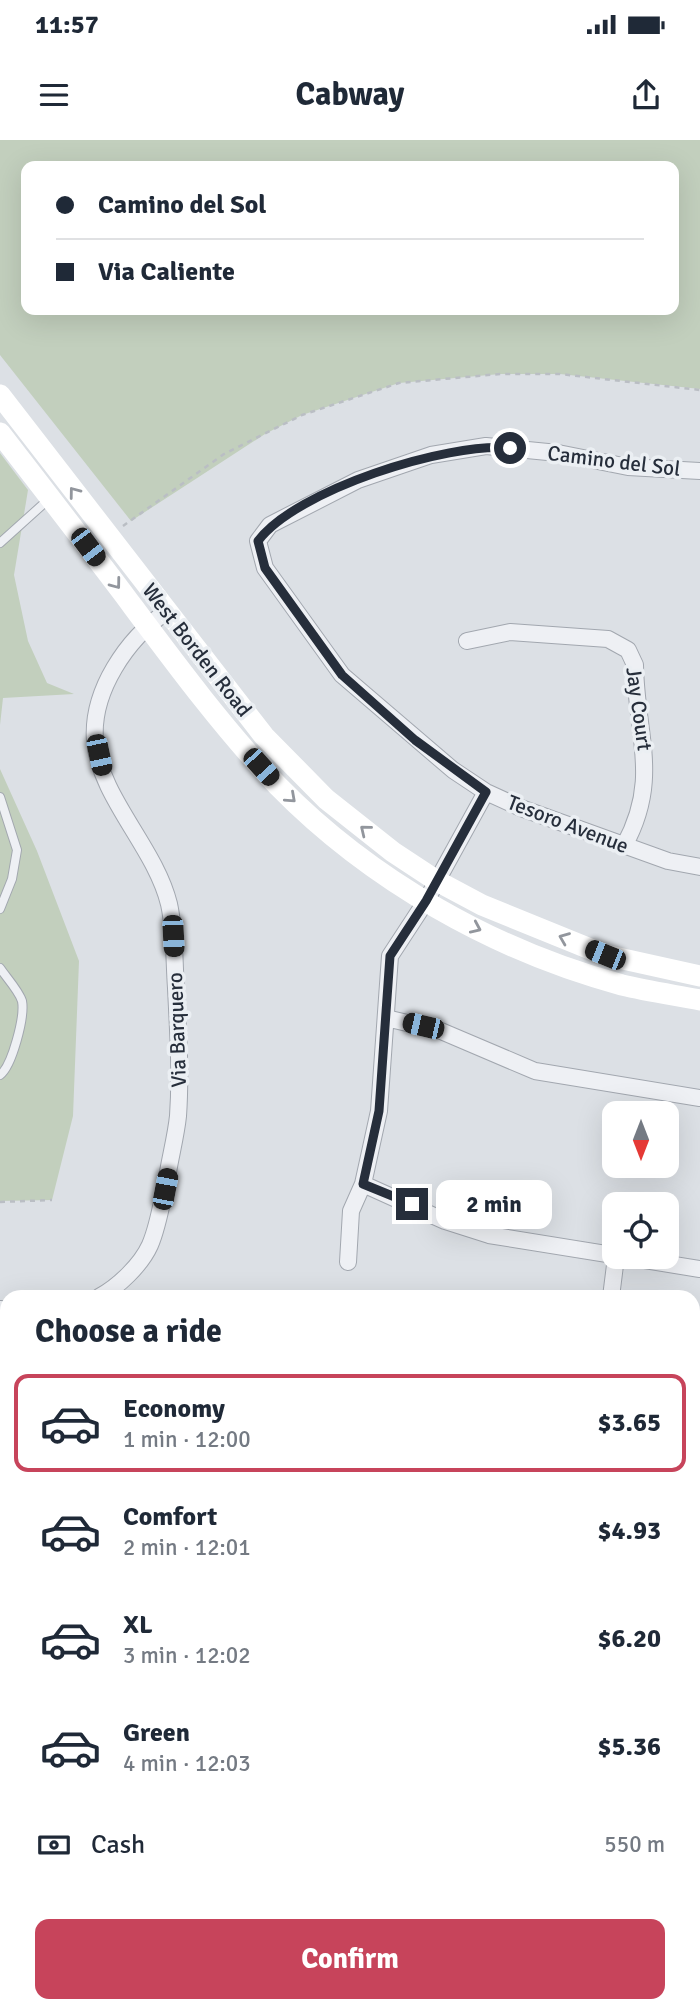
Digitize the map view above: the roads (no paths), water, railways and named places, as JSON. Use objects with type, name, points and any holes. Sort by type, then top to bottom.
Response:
[{"type":"main road","name":"West Borden Road","points":[[0,395],[264,736],[326,799],[393,852],[437,881],[482,905],[605,955],[700,976]]},
{"type":"main road","name":"West Borden Road","points":[[0,433],[225,727],[279,787],[332,834],[388,877],[468,925],[550,961],[622,985],[700,1000]]},
{"type":"street","name":"Camino del Sol","points":[[258,541],[270,525],[358,480],[431,455],[486,446],[558,453],[628,467],[700,471]]},
{"type":"street","name":"Tesoro Avenue","points":[[258,541],[265,568],[342,675],[415,740],[486,792],[624,846],[668,861],[700,867]]},
{"type":"street","name":"Via Barquero","points":[[112,1290],[149,1246],[160,1212],[179,1097],[173,936],[169,904],[158,872],[102,771],[95,740],[98,703],[120,661],[147,625],[166,612]]},
{"type":"street","name":"Jay Court","points":[[467,641],[510,632],[608,639],[628,650],[635,665],[647,770],[639,820],[624,846]]},
{"type":"street","points":[[348,1262],[351,1212],[363,1184],[379,1111],[390,956],[426,901],[486,792]]},
{"type":"street","points":[[386,1018],[441,1031],[536,1072],[700,1098]]},
{"type":"street","points":[[363,1184],[446,1221],[489,1235],[602,1255]]},
{"type":"street","points":[[679,1266],[700,1269]]},
{"type":"street","points":[[612,1290],[614,1269]]},
{"type":"lane","points":[[0,543],[50,498]]},
{"type":"lane","points":[[0,797],[18,850],[12,879],[0,909]]},
{"type":"lane","points":[[0,968],[22,1001],[18,1037],[7,1070],[0,1075]]}]
